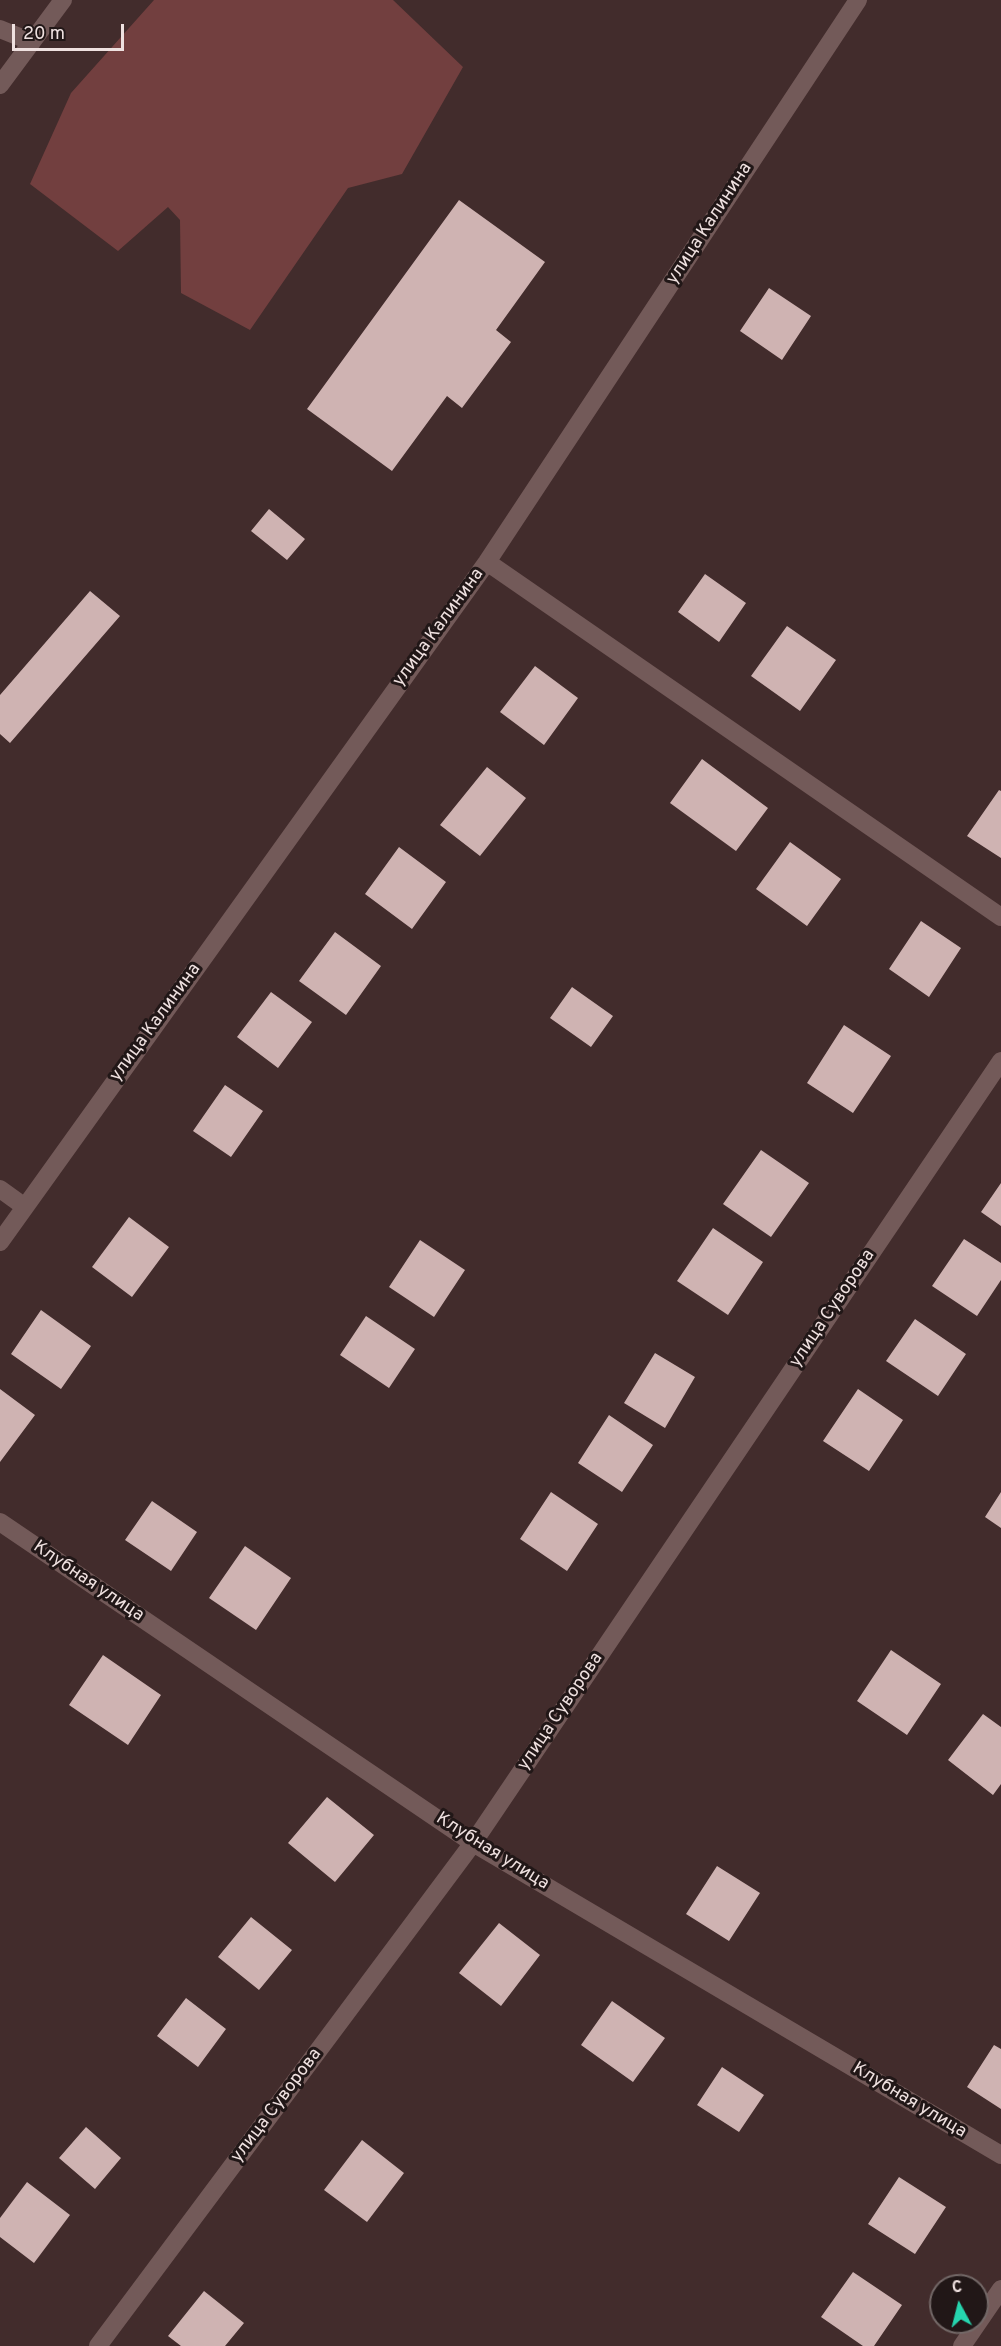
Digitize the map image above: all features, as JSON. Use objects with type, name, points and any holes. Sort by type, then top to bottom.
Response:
[{"type":"street","points":[[0,85],[63,0]]},
{"type":"street","name":"улица Калинина","points":[[0,1242],[487,562],[858,0]]},
{"type":"street","points":[[0,29],[32,42]]},
{"type":"street","points":[[487,562],[1001,917]]},
{"type":"street","name":"улица Суворова","points":[[98,2346],[473,1843],[1001,1061]]},
{"type":"street","points":[[0,1190],[25,1207]]},
{"type":"street","name":"Клубная улица","points":[[0,1522],[473,1843],[1001,2155]]},
{"type":"street","points":[[962,2346],[1001,2289]]},
{"type":"shaded area","points":[[154,0],[393,0],[463,67],[402,174],[348,188],[250,330],[181,293],[180,220],[168,207],[118,251],[30,184],[71,93]]},
{"type":"building","points":[[459,200],[545,262],[496,330],[511,342],[462,408],[447,396],[392,471],[307,409]]},
{"type":"building","points":[[769,288],[811,316],[782,360],[740,331]]},
{"type":"building","points":[[269,509],[305,539],[287,560],[251,531]]},
{"type":"building","points":[[705,574],[746,603],[719,642],[678,612]]},
{"type":"building","points":[[90,591],[120,616],[10,743],[0,734],[0,695]]},
{"type":"building","points":[[787,626],[836,660],[800,711],[751,676]]},
{"type":"building","points":[[535,666],[578,698],[544,745],[500,712]]},
{"type":"building","points":[[702,759],[768,808],[736,851],[670,803]]},
{"type":"building","points":[[487,767],[526,798],[480,856],[440,825]]},
{"type":"building","points":[[999,790],[1001,791],[1001,858],[967,836]]},
{"type":"building","points":[[790,842],[841,879],[807,926],[756,889]]},
{"type":"building","points":[[399,847],[446,882],[412,929],[365,894]]},
{"type":"building","points":[[921,921],[961,948],[929,997],[889,969]]},
{"type":"building","points":[[335,932],[381,966],[346,1015],[299,981]]},
{"type":"building","points":[[572,987],[613,1016],[591,1047],[550,1018]]},
{"type":"building","points":[[271,992],[312,1022],[278,1068],[237,1037]]},
{"type":"building","points":[[844,1025],[891,1056],[853,1113],[807,1083]]},
{"type":"building","points":[[225,1085],[263,1111],[231,1157],[193,1131]]},
{"type":"building","points":[[761,1150],[809,1183],[771,1237],[723,1204]]},
{"type":"building","points":[[1001,1183],[1001,1226],[981,1212]]},
{"type":"building","points":[[129,1217],[169,1247],[132,1297],[92,1267]]},
{"type":"building","points":[[713,1228],[763,1262],[728,1315],[677,1281]]},
{"type":"building","points":[[964,1239],[1001,1263],[1001,1280],[977,1316],[932,1286]]},
{"type":"building","points":[[420,1240],[465,1270],[434,1317],[389,1287]]},
{"type":"building","points":[[41,1310],[91,1346],[61,1389],[11,1354]]},
{"type":"building","points":[[366,1316],[415,1349],[389,1388],[340,1355]]},
{"type":"building","points":[[915,1319],[966,1354],[938,1396],[886,1361]]},
{"type":"building","points":[[655,1353],[695,1377],[665,1428],[624,1403]]},
{"type":"building","points":[[0,1389],[35,1415],[0,1462]]},
{"type":"building","points":[[858,1389],[903,1420],[869,1471],[823,1441]]},
{"type":"building","points":[[609,1415],[653,1445],[622,1492],[578,1463]]},
{"type":"building","points":[[551,1492],[598,1524],[567,1571],[520,1539]]},
{"type":"building","points":[[1001,1492],[1001,1528],[985,1517]]},
{"type":"building","points":[[152,1501],[197,1532],[171,1571],[125,1540]]},
{"type":"building","points":[[245,1546],[291,1578],[256,1630],[209,1598]]},
{"type":"building","points":[[891,1650],[941,1684],[907,1735],[857,1701]]},
{"type":"building","points":[[103,1655],[161,1695],[128,1745],[69,1705]]},
{"type":"building","points":[[983,1714],[1001,1727],[1001,1784],[993,1795],[948,1760]]},
{"type":"building","points":[[327,1797],[374,1835],[335,1882],[288,1843]]},
{"type":"building","points":[[717,1866],[760,1893],[729,1941],[686,1914]]},
{"type":"building","points":[[251,1917],[292,1950],[259,1990],[218,1957]]},
{"type":"building","points":[[499,1923],[540,1955],[501,2006],[459,1973]]},
{"type":"building","points":[[186,1998],[226,2029],[198,2067],[157,2036]]},
{"type":"building","points":[[612,2001],[665,2038],[633,2082],[581,2045]]},
{"type":"building","points":[[994,2045],[1001,2049],[1001,2109],[967,2087]]},
{"type":"building","points":[[722,2067],[764,2095],[739,2132],[697,2105]]},
{"type":"building","points":[[86,2127],[121,2158],[95,2189],[59,2158]]},
{"type":"building","points":[[362,2140],[404,2173],[367,2222],[324,2190]]},
{"type":"building","points":[[899,2177],[946,2207],[915,2254],[868,2224]]},
{"type":"building","points":[[27,2182],[70,2215],[34,2263],[0,2237],[0,2218]]},
{"type":"building","points":[[853,2272],[902,2305],[874,2346],[863,2346],[821,2317]]},
{"type":"building","points":[[204,2291],[244,2323],[225,2346],[181,2346],[168,2336]]}]
